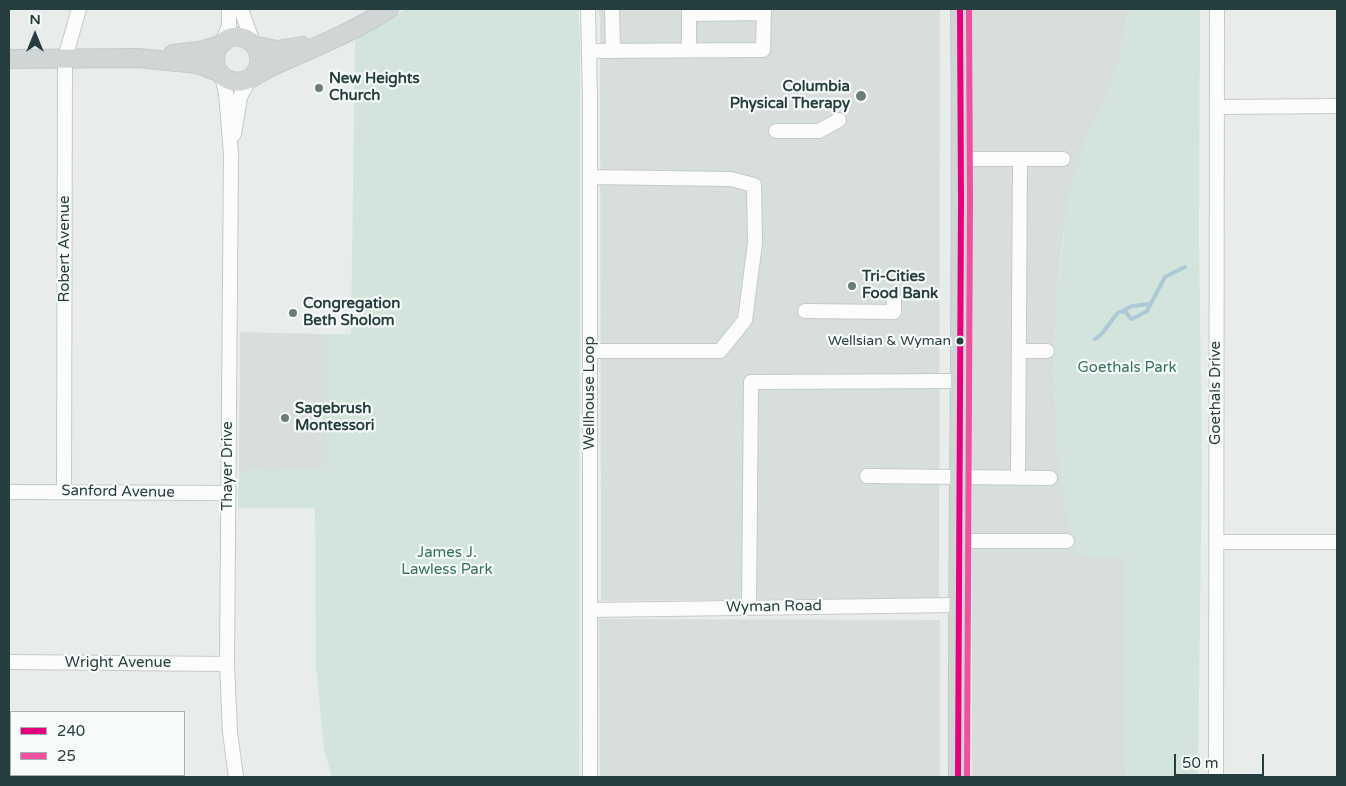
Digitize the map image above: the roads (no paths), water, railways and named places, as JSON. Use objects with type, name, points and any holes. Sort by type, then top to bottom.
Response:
[{"type":"main road","points":[[9,59],[138,58],[197,64],[220,74],[228,80],[236,82],[243,81],[314,49],[389,9]]},
{"type":"main road","points":[[958,777],[960,9]]},
{"type":"main road","points":[[138,58],[194,52],[221,44],[236,37],[277,50],[306,45],[359,26]]},
{"type":"main road","points":[[220,74],[215,63],[215,55],[221,44]]},
{"type":"main road","points":[[252,77],[259,66],[260,59],[255,44]]},
{"type":"street","name":"Robert Avenue","points":[[64,492],[65,58],[79,9]]},
{"type":"street","points":[[221,44],[228,26],[229,9]]},
{"type":"street","points":[[241,9],[255,44]]},
{"type":"street","name":"Wellhouse Loop","points":[[588,9],[590,51],[590,777]]},
{"type":"street","points":[[612,9],[613,51]]},
{"type":"street","name":"Goethals Drive","points":[[1216,777],[1217,9]]},
{"type":"street","points":[[590,51],[763,50],[764,11],[689,11],[689,50]]},
{"type":"street","name":"Thayer Drive","points":[[220,74],[226,94],[231,154],[227,664],[230,732],[236,777]]},
{"type":"street","name":"Thayer Drive","points":[[231,154],[240,97],[252,77]]},
{"type":"street","points":[[1217,107],[1337,106]]},
{"type":"street","points":[[776,131],[819,131],[839,120]]},
{"type":"street","points":[[961,159],[1063,159]]},
{"type":"street","points":[[1018,478],[1020,159]]},
{"type":"street","points":[[590,177],[731,179],[754,185],[756,243],[745,320],[720,351],[590,351]]},
{"type":"street","points":[[805,311],[894,312],[894,298]]},
{"type":"street","points":[[1019,351],[1047,351]]},
{"type":"street","points":[[749,608],[751,382],[959,381]]},
{"type":"street","points":[[867,476],[1050,478]]},
{"type":"street","name":"Sanford Avenue","points":[[9,492],[228,493]]},
{"type":"street","points":[[958,541],[1067,541]]},
{"type":"street","points":[[1216,542],[1337,542]]},
{"type":"street","name":"Wyman Road","points":[[590,610],[957,605]]},
{"type":"street","name":"Wright Avenue","points":[[9,662],[227,664]]},
{"type":"waterway","points":[[1095,339],[1102,334],[1119,312],[1126,312],[1132,319],[1147,311],[1165,277],[1185,267]]},
{"type":"waterway","points":[[1123,311],[1132,306],[1151,304]]},
{"type":"place","name":"New Heights Church","points":[[319,88]]},
{"type":"place","name":"Columbia Physical Therapy","points":[[861,96]]},
{"type":"place","name":"Tri-Cities Food Bank","points":[[852,286]]},
{"type":"place","name":"Congregation Beth Sholom","points":[[293,313]]},
{"type":"place","name":"Wellsian & Wyman","points":[[960,341]]},
{"type":"place","name":"Sagebrush Montessori","points":[[285,418]]},
{"type":"park label","name":"Goethals Park","points":[[1127,368]]},
{"type":"park label","name":"James J. Lawless Park","points":[[447,562]]}]
